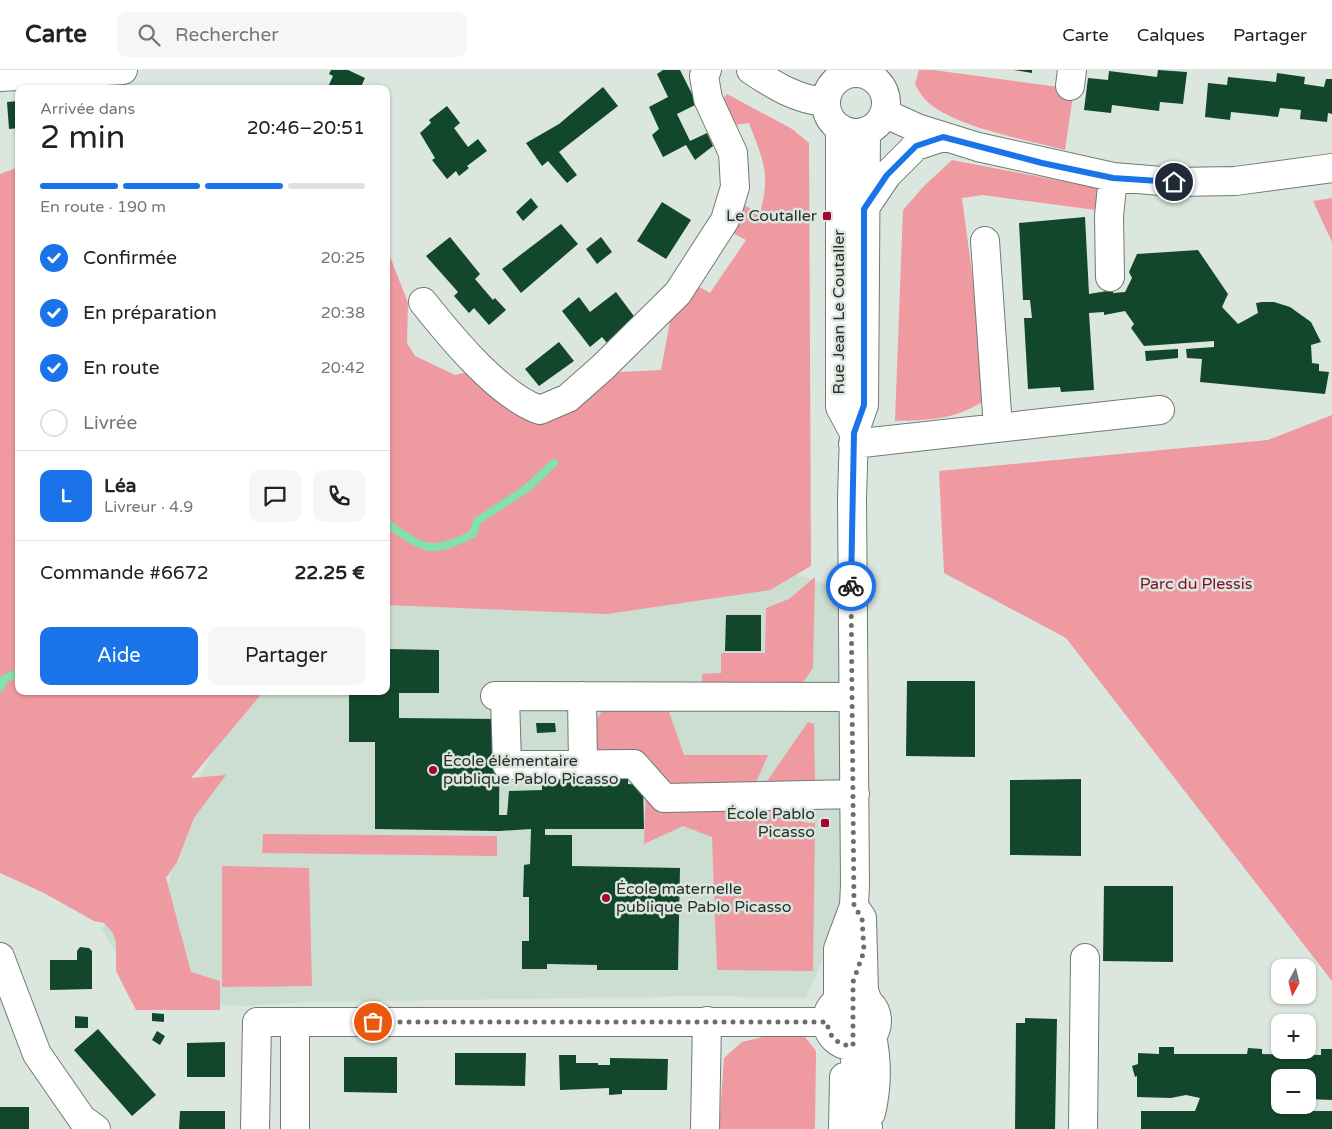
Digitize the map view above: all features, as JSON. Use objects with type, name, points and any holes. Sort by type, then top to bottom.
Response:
[{"type":"street","points":[[0,77],[123,70]]},
{"type":"street","points":[[423,302],[452,338],[524,404],[540,410],[568,398],[603,367],[678,293],[725,220],[735,187],[732,153],[708,99],[704,76],[707,70]]},
{"type":"street","points":[[751,70],[787,93],[807,100],[825,102]]},
{"type":"street","points":[[863,72],[872,78],[884,94],[875,122],[857,133],[840,128],[829,117],[825,102],[831,85],[837,79],[863,72]]},
{"type":"street","points":[[875,122],[943,137],[1042,163],[1113,178],[1174,182],[1235,181],[1332,168]]},
{"type":"street","name":"Rue Jean Le Coutaller","points":[[860,1129],[851,1022],[838,950],[854,906],[855,794],[852,697],[853,439],[864,405],[864,209],[875,122]]},
{"type":"street","name":"Rue Jean Le Coutaller","points":[[840,128],[840,407],[853,439]]},
{"type":"street","points":[[864,209],[887,175],[916,146],[943,137]]},
{"type":"street","points":[[1110,277],[1109,216],[1113,178]]},
{"type":"street","points":[[985,241],[998,428]]},
{"type":"street","points":[[853,439],[998,428],[1160,410]]},
{"type":"street","points":[[852,697],[500,696],[507,765],[634,764],[664,798],[855,794]]},
{"type":"street","points":[[582,696],[583,764]]},
{"type":"street","name":"Rue Jean Le Coutaller","points":[[854,906],[862,918],[864,992],[851,1022],[843,1053],[844,1102],[860,1129]]},
{"type":"street","points":[[0,957],[37,1054],[82,1119],[96,1129]]},
{"type":"street","points":[[1083,1129],[1085,958]]},
{"type":"street","points":[[705,1129],[707,1021]]},
{"type":"street","points":[[255,1129],[257,1022],[851,1022]]},
{"type":"street","points":[[295,1022],[295,1129]]},
{"type":"shaded area","points":[[785,571],[851,592],[855,885],[806,998],[708,996],[307,1002],[244,1006],[158,1002],[139,991],[101,928],[169,881],[192,788],[248,695],[390,695],[390,593]]},
{"type":"green space","points":[[919,70],[933,70],[1074,89],[1065,150],[989,131],[950,116],[934,107],[923,97],[915,84]]},
{"type":"green space","points":[[727,94],[792,129],[809,143],[811,566],[770,590],[607,614],[390,605],[390,256],[408,303],[407,343],[415,356],[455,375],[472,371],[567,409],[619,372],[661,370],[670,321],[692,283],[710,293],[746,240],[727,230],[739,203],[760,213],[765,187],[762,157],[749,123],[728,126],[721,101]]},
{"type":"green space","points":[[952,160],[1098,188],[1096,210],[983,195],[962,198],[984,364],[982,402],[950,416],[895,421],[903,210],[924,186]]},
{"type":"green space","points":[[15,168],[15,695],[261,695],[191,778],[226,775],[194,818],[177,862],[166,878],[191,972],[220,981],[220,1010],[136,1010],[116,971],[116,943],[113,933],[104,923],[94,921],[44,893],[0,873],[0,174]]},
{"type":"green space","points":[[1332,198],[1332,242],[1313,201]]},
{"type":"green space","name":"Parc du Plessis","points":[[1332,415],[1332,981],[1066,638],[944,573],[939,471],[1268,440]]},
{"type":"green space","points":[[815,577],[813,668],[802,684],[702,684],[702,674],[721,673],[721,653],[765,653],[766,608],[789,599]]},
{"type":"green space","points":[[603,709],[668,709],[684,755],[768,755],[750,796],[783,803],[796,819],[815,823],[813,971],[717,970],[712,837],[683,826],[644,844],[647,763],[592,757],[593,726]]},
{"type":"green space","points":[[808,722],[814,724],[815,788],[761,790]]},
{"type":"green space","points":[[263,834],[497,836],[497,856],[262,853]]},
{"type":"green space","points":[[222,866],[309,868],[312,986],[222,987]]},
{"type":"green space","points":[[767,1036],[805,1037],[816,1051],[815,1129],[719,1129],[724,1058],[742,1042]]},
{"type":"building","points":[[331,70],[348,70],[365,78],[362,85],[329,85],[333,76],[329,74]]},
{"type":"building","points":[[663,70],[680,70],[697,104],[677,114],[690,141],[707,133],[713,146],[695,160],[686,145],[663,157],[652,135],[659,129],[649,107],[668,97],[657,74]]},
{"type":"building","points":[[1014,70],[1032,70],[1032,73]]},
{"type":"building","points":[[1158,70],[1187,72],[1183,104],[1160,102],[1159,111],[1112,105],[1111,113],[1084,110],[1088,78],[1108,80],[1109,71],[1157,77]]},
{"type":"building","points":[[1277,73],[1305,77],[1304,84],[1324,87],[1326,79],[1332,79],[1332,114],[1328,113],[1327,122],[1300,119],[1301,110],[1280,108],[1278,117],[1231,112],[1230,120],[1205,117],[1208,83],[1227,85],[1228,77],[1276,82]]},
{"type":"building","points":[[603,87],[618,106],[559,152],[577,175],[567,183],[548,161],[542,166],[526,143],[559,124]]},
{"type":"building","points":[[15,101],[15,128],[9,129],[7,102]]},
{"type":"building","points":[[447,106],[460,123],[454,128],[468,147],[478,139],[487,151],[467,166],[469,168],[459,176],[456,171],[447,179],[432,160],[435,158],[420,133],[431,123],[429,120]]},
{"type":"building","points":[[531,198],[538,207],[523,221],[516,212]]},
{"type":"building","points":[[662,202],[691,220],[666,259],[637,241]]},
{"type":"building","points":[[1085,217],[1089,294],[1113,290],[1113,293],[1125,292],[1132,278],[1129,272],[1137,254],[1198,250],[1228,294],[1222,307],[1238,324],[1258,313],[1256,303],[1262,302],[1274,302],[1290,307],[1311,322],[1321,342],[1311,345],[1312,363],[1319,364],[1319,371],[1329,372],[1325,394],[1200,382],[1202,359],[1187,358],[1186,349],[1214,347],[1214,341],[1144,346],[1131,328],[1134,324],[1125,311],[1104,315],[1104,312],[1089,313],[1094,390],[1061,392],[1060,387],[1028,389],[1024,318],[1032,318],[1030,300],[1023,300],[1019,223]]},
{"type":"building","points":[[561,224],[578,244],[521,293],[502,269]]},
{"type":"building","points":[[450,237],[480,274],[475,279],[493,300],[495,298],[506,310],[489,325],[474,308],[469,313],[454,296],[458,292],[426,256]]},
{"type":"building","points":[[601,237],[612,252],[597,264],[586,249]]},
{"type":"building","points":[[616,292],[636,319],[607,343],[602,337],[590,347],[562,311],[579,297],[590,312]]},
{"type":"building","points":[[559,342],[574,361],[539,386],[525,369]]},
{"type":"building","points":[[1178,349],[1178,358],[1146,361],[1145,351]]},
{"type":"building","points":[[726,615],[761,615],[761,651],[725,651]]},
{"type":"building","points":[[390,649],[439,650],[439,693],[399,693],[399,718],[500,719],[499,815],[507,815],[509,791],[542,790],[542,780],[560,780],[560,773],[628,774],[628,784],[643,785],[644,829],[545,829],[545,835],[572,835],[572,866],[680,868],[678,970],[597,970],[597,965],[547,964],[547,969],[522,969],[522,941],[529,941],[529,897],[523,897],[524,865],[530,864],[531,829],[499,831],[375,829],[375,742],[349,742],[349,695],[390,695]]},
{"type":"building","points":[[907,681],[975,681],[975,757],[906,756]]},
{"type":"building","points":[[536,723],[555,723],[556,732],[537,733]]},
{"type":"building","points":[[1081,779],[1081,856],[1010,855],[1010,780]]},
{"type":"building","points":[[1104,886],[1173,886],[1173,962],[1103,961]]},
{"type":"building","points":[[80,947],[89,948],[92,951],[92,989],[50,990],[50,960],[77,960],[77,951]]},
{"type":"building","points":[[152,1013],[164,1014],[164,1022],[152,1021]]},
{"type":"building","points":[[75,1016],[88,1017],[88,1028],[75,1028]]},
{"type":"building","points":[[1025,1018],[1057,1019],[1055,1129],[1015,1129],[1016,1023],[1025,1023]]},
{"type":"building","points":[[98,1029],[156,1095],[132,1116],[74,1050]]},
{"type":"building","points":[[157,1031],[165,1036],[160,1045],[152,1040]]},
{"type":"building","points":[[225,1042],[225,1077],[187,1077],[187,1043]]},
{"type":"building","points":[[1159,1047],[1174,1047],[1174,1054],[1247,1054],[1248,1048],[1262,1049],[1262,1054],[1271,1054],[1271,1059],[1316,1059],[1316,1055],[1321,1055],[1321,1049],[1332,1049],[1332,1100],[1316,1099],[1316,1069],[1271,1069],[1271,1114],[1316,1114],[1316,1111],[1332,1111],[1332,1129],[1141,1129],[1141,1111],[1195,1111],[1200,1098],[1186,1095],[1171,1098],[1137,1097],[1137,1076],[1135,1077],[1132,1066],[1138,1064],[1138,1053],[1159,1054]]},
{"type":"building","points":[[455,1053],[526,1053],[525,1086],[455,1085]]},
{"type":"building","points":[[559,1055],[576,1055],[576,1063],[598,1063],[598,1065],[610,1065],[610,1058],[668,1059],[667,1090],[622,1090],[622,1094],[609,1095],[609,1088],[560,1090]]},
{"type":"building","points":[[344,1057],[397,1057],[397,1093],[344,1092]]},
{"type":"building","points":[[0,1107],[29,1107],[29,1129],[0,1129]]},
{"type":"building","points":[[180,1111],[225,1111],[225,1129],[179,1129]]},
{"type":"waterway","points":[[390,526],[419,544],[427,546],[436,547],[458,541],[473,534],[477,521],[526,489],[554,463]]},
{"type":"waterway","points":[[0,688],[5,678],[15,674]]},
{"type":"way so far","points":[[373,1022],[827,1022],[831,1035],[837,1042],[853,1046],[853,982],[864,951],[862,918],[854,906],[855,794],[851,586]]},
{"type":"place","name":"Le Coutaller","points":[[827,216]]},
{"type":"place","name":"École élémentaire publique Pablo Picasso","points":[[433,770]]},
{"type":"place","name":"École Pablo Picasso","points":[[825,823]]},
{"type":"place","name":"École maternelle publique Pablo Picasso","points":[[606,898]]},
{"type":"route","points":[[851,586],[854,433],[864,405],[864,209],[887,175],[916,146],[943,137],[1042,163],[1113,178],[1174,182]]}]
